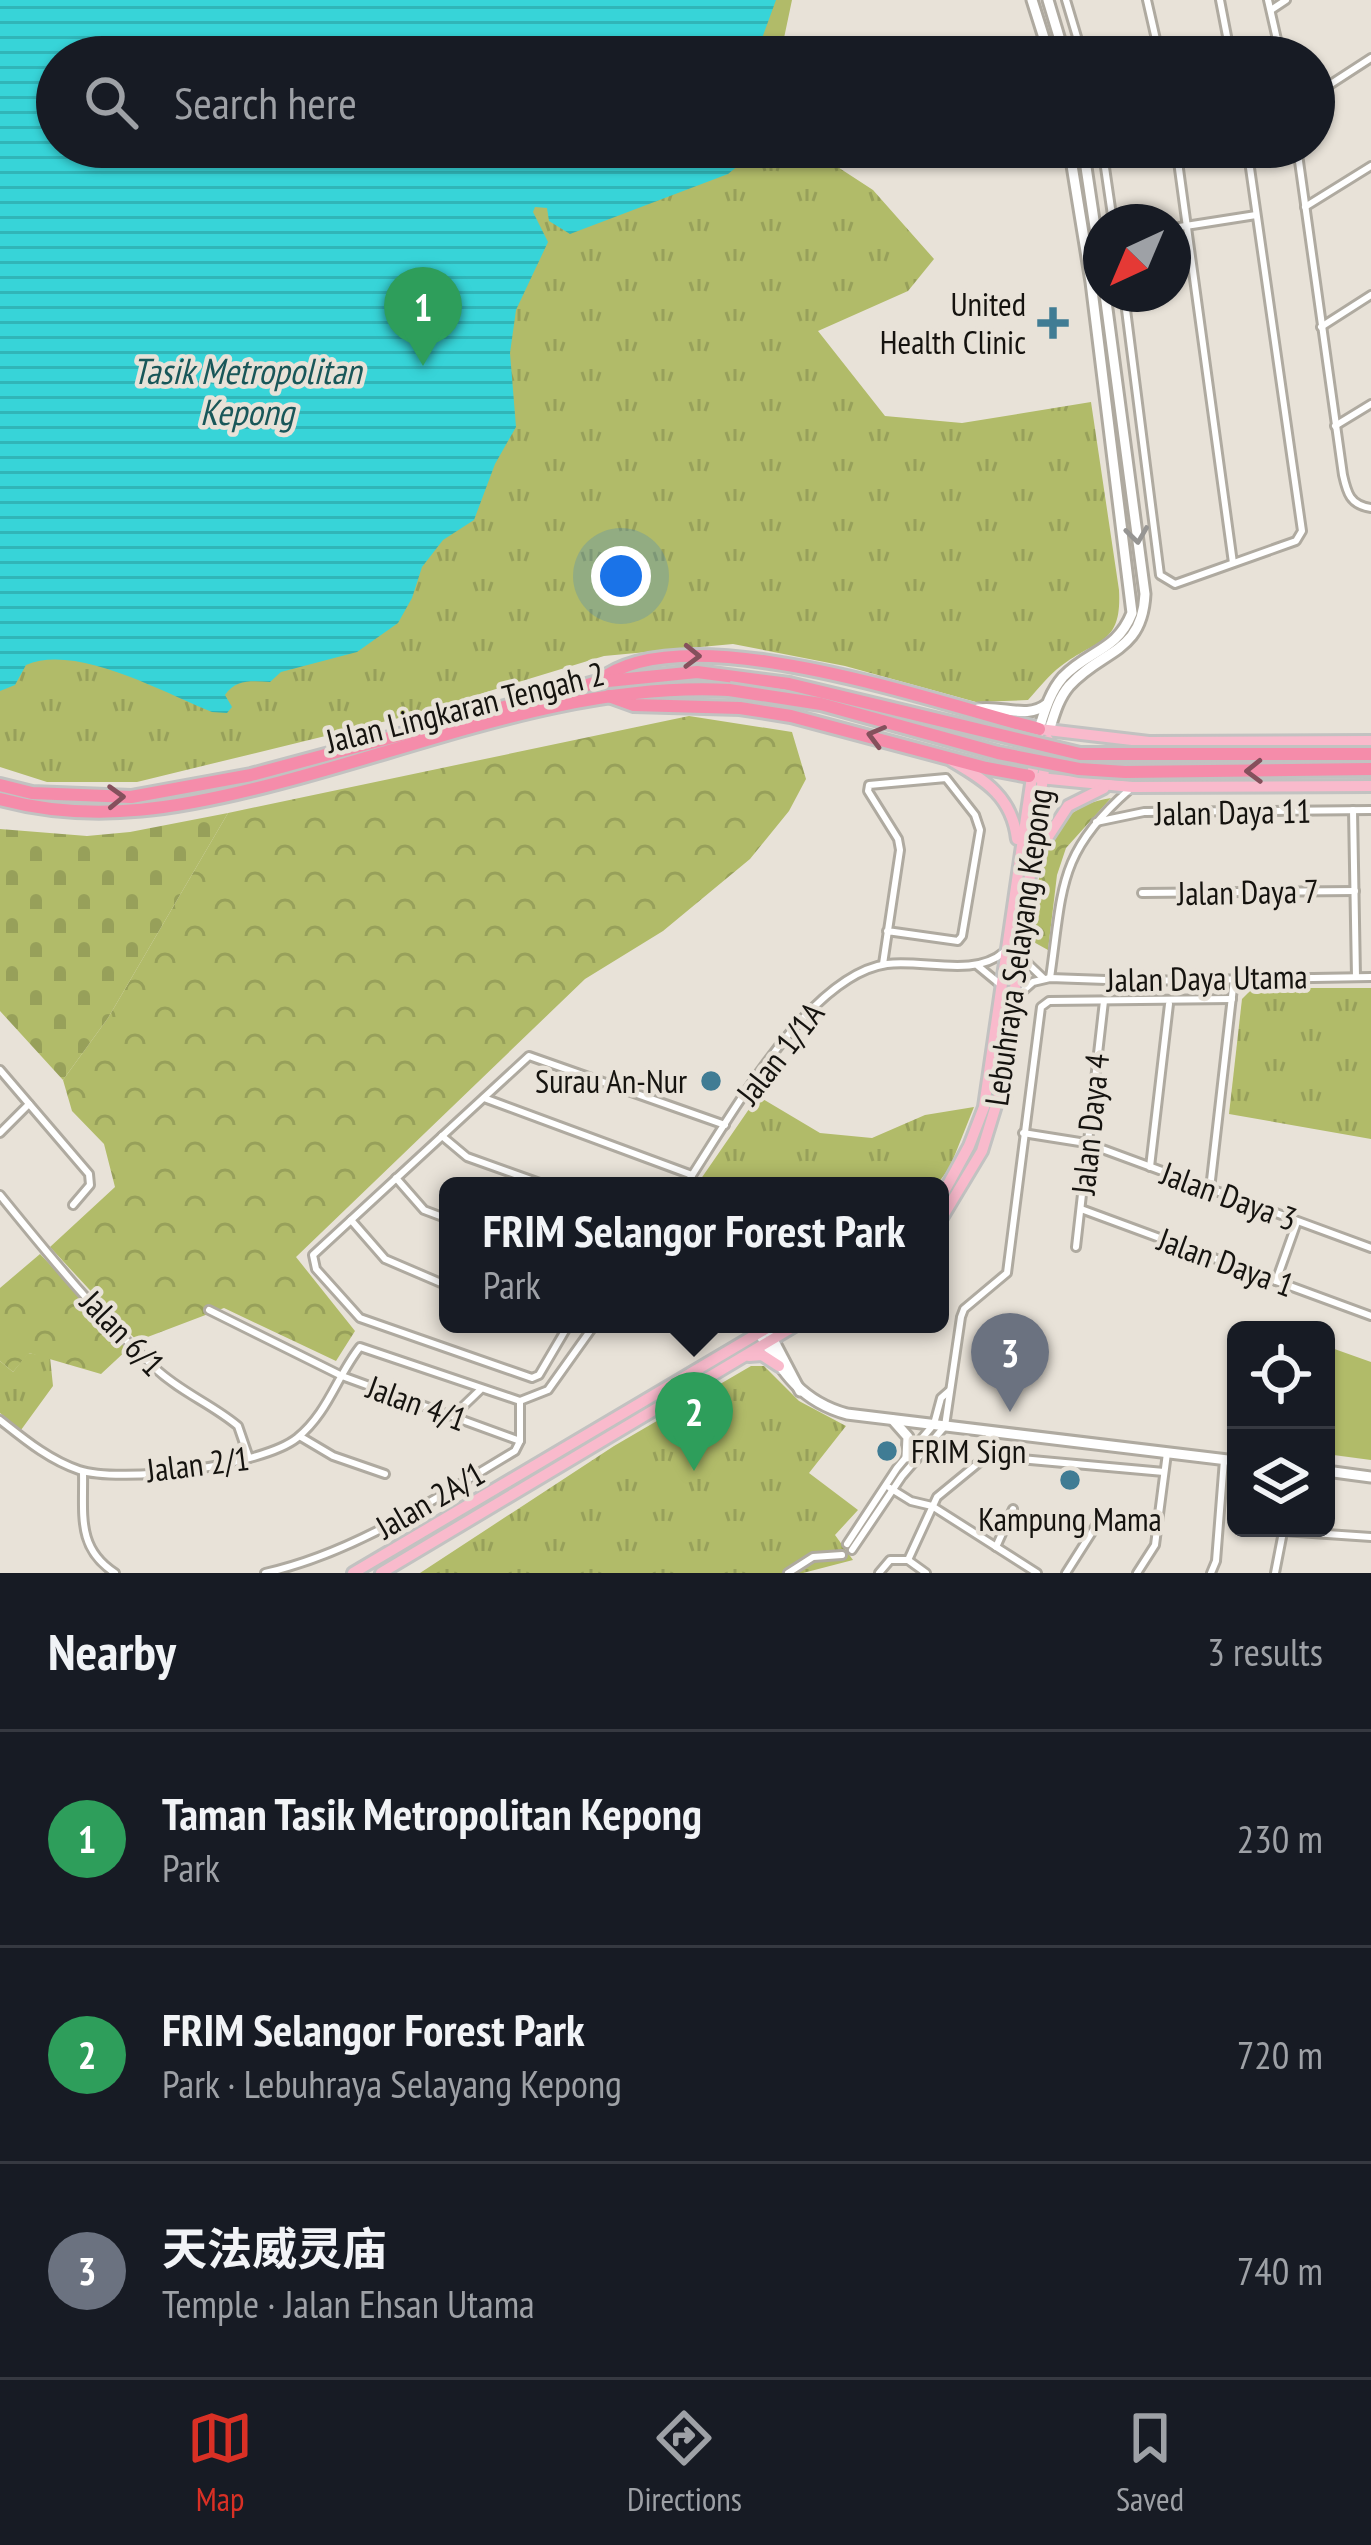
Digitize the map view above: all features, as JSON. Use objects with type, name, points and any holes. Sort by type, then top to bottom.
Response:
[{"type":"highway","points":[[598,682],[617,666],[638,660],[680,655],[761,660],[1044,730]]},
{"type":"highway","name":"Jalan Lingkaran Tengah 2","points":[[0,785],[85,798],[187,789],[598,682],[668,672],[823,690],[1080,754],[1371,754]]},
{"type":"highway","name":"Jalan Lingkaran Tengah 2","points":[[0,799],[86,814],[134,813],[189,804],[607,695],[730,682],[998,753],[1078,769],[1371,769]]},
{"type":"highway","points":[[607,695],[634,705],[740,708],[791,716],[1036,777]]},
{"type":"highway","points":[[986,768],[999,763],[1010,746],[1004,729],[991,717]]},
{"type":"main road","points":[[1044,730],[1110,739],[1371,741]]},
{"type":"main road","name":"Lebuhraya Selayang Kepong","points":[[949,1207],[974,1168],[1002,1086],[1044,730]]},
{"type":"main road","points":[[1101,785],[1077,770],[1072,754],[1084,743],[1110,739]]},
{"type":"main road","points":[[934,752],[981,778],[1009,806],[1026,860]]},
{"type":"main road","points":[[1036,777],[1132,787],[1371,786]]},
{"type":"main road","points":[[1026,860],[1068,806],[1101,785]]},
{"type":"main road","name":"Lebuhraya Selayang Kepong","points":[[949,1183],[984,1108],[1005,952],[1026,860]]},
{"type":"main road","points":[[352,1573],[758,1333]]},
{"type":"main road","points":[[381,1573],[744,1356],[761,1333]]},
{"type":"main road","points":[[744,1356],[762,1355],[779,1366]]},
{"type":"street","points":[[1032,0],[1043,36]]},
{"type":"street","points":[[1048,0],[1059,36]]},
{"type":"street","points":[[1066,0],[1077,36]]},
{"type":"street","points":[[1147,0],[1155,36]]},
{"type":"street","points":[[1220,0],[1227,36]]},
{"type":"street","points":[[1268,0],[1276,36]]},
{"type":"street","points":[[1270,10],[1286,0]]},
{"type":"street","points":[[1335,81],[1371,58]]},
{"type":"street","points":[[1305,206],[1371,166]]},
{"type":"street","points":[[1044,730],[1047,704],[1055,688],[1073,668],[1122,634],[1138,614],[1073,168]]},
{"type":"street","points":[[1087,168],[1093,204]]},
{"type":"street","points":[[1105,168],[1110,204]]},
{"type":"street","points":[[1179,168],[1183,204]]},
{"type":"street","points":[[1126,312],[1160,575],[1174,584],[1297,541],[1302,531],[1250,168]]},
{"type":"street","points":[[1300,168],[1347,495],[1371,508]]},
{"type":"street","points":[[1191,226],[1256,215]]},
{"type":"street","points":[[1191,263],[1233,563]]},
{"type":"street","points":[[1321,327],[1371,295]]},
{"type":"street","points":[[1044,730],[1069,686],[1136,634],[1145,594],[1107,312]]},
{"type":"street","points":[[1335,426],[1371,404]]},
{"type":"street","points":[[970,712],[994,707],[1032,713],[1047,704]]},
{"type":"street","points":[[884,964],[887,931],[901,850],[868,785],[946,778],[975,815],[980,830],[961,939],[887,931]]},
{"type":"street","name":"Jalan Daya 11","points":[[1046,978],[1066,869],[1096,822],[1132,787]]},
{"type":"street","points":[[1353,810],[1356,977]]},
{"type":"street","name":"Jalan Daya 11","points":[[1096,822],[1144,812],[1371,810]]},
{"type":"street","name":"Jalan Daya 7","points":[[1142,893],[1355,891]]},
{"type":"street","name":"Jalan 1/1A","points":[[692,1175],[767,1060],[825,995],[884,964],[979,965],[1005,952]]},
{"type":"street","points":[[1013,1000],[1046,978],[1018,954]]},
{"type":"street","points":[[979,965],[1000,985]]},
{"type":"street","name":"Jalan Daya Utama","points":[[1046,978],[1371,977]]},
{"type":"street","points":[[1210,1190],[1234,979]]},
{"type":"street","points":[[889,1488],[940,1425],[951,1400],[964,1309],[1007,1273],[1040,1012],[1049,1001],[1232,999]]},
{"type":"street","name":"Jalan Daya 4","points":[[1076,1247],[1104,1001]]},
{"type":"street","points":[[1150,1167],[1169,1002]]},
{"type":"street","points":[[564,1333],[539,1375],[532,1378],[360,1318],[316,1269],[313,1255],[534,1055],[725,1125]]},
{"type":"street","points":[[0,1070],[89,1174],[90,1185],[73,1204]]},
{"type":"street","points":[[484,1098],[692,1175]]},
{"type":"street","points":[[0,1132],[29,1103]]},
{"type":"street","name":"Jalan Daya 3","points":[[1023,1133],[1086,1143],[1371,1249]]},
{"type":"street","points":[[442,1136],[467,1157],[523,1177]]},
{"type":"street","points":[[396,1178],[424,1210],[439,1216]]},
{"type":"street","name":"Jalan 6/1","points":[[0,1195],[152,1366],[188,1396],[238,1426],[250,1460]]},
{"type":"street","name":"Jalan Daya 1","points":[[1081,1209],[1371,1316]]},
{"type":"street","points":[[350,1220],[386,1259],[439,1282]]},
{"type":"street","points":[[1276,1281],[1297,1221]]},
{"type":"street","name":"Jalan 4/1","points":[[209,1310],[343,1376],[520,1441],[520,1401]]},
{"type":"street","points":[[454,1415],[480,1390],[520,1401],[548,1390],[589,1333]]},
{"type":"street","points":[[764,1333],[779,1366],[800,1391],[832,1410],[1227,1461]]},
{"type":"street","points":[[765,1333],[800,1391]]},
{"type":"street","name":"Jalan 2/1","points":[[0,1420],[41,1452],[83,1472],[112,1474],[250,1460],[275,1453],[321,1415],[358,1348],[371,1348],[480,1390]]},
{"type":"street","points":[[893,1419],[908,1436],[907,1457]]},
{"type":"street","points":[[849,1547],[907,1457],[940,1425]]},
{"type":"street","points":[[908,1561],[932,1506],[987,1456],[989,1431]]},
{"type":"street","points":[[300,1436],[333,1456],[385,1474]]},
{"type":"street","name":"Jalan 2A/1","points":[[265,1573],[298,1566],[368,1536],[515,1451],[520,1441]]},
{"type":"street","points":[[1137,1573],[1155,1545],[1167,1454]]},
{"type":"street","points":[[987,1456],[1164,1472]]},
{"type":"street","points":[[83,1472],[85,1534],[92,1555],[115,1573]]},
{"type":"street","points":[[1335,1473],[1371,1477]]},
{"type":"street","points":[[1210,1573],[1216,1561],[1227,1482]]},
{"type":"street","points":[[889,1488],[932,1506],[1036,1573]]},
{"type":"street","points":[[996,1547],[1012,1509]]},
{"type":"street","points":[[1066,1573],[1099,1521]]},
{"type":"street","points":[[1335,1534],[1371,1537]]},
{"type":"street","points":[[1276,1573],[1282,1537]]},
{"type":"street","points":[[788,1573],[803,1562],[840,1552]]},
{"type":"street","points":[[880,1573],[890,1560],[908,1561],[926,1573]]},
{"type":"green space","points":[[0,0],[792,0],[784,36],[36,36],[36,168],[839,168],[873,190],[934,259],[908,291],[818,331],[885,416],[962,423],[1091,402],[1119,608],[1112,631],[1057,670],[1028,700],[976,702],[845,666],[733,644],[604,656],[411,715],[137,782],[47,782],[0,767]]},
{"type":"green space","points":[[689,716],[792,732],[806,779],[789,811],[750,859],[663,931],[585,979],[296,1257],[355,1331],[336,1361],[224,1308],[137,1341],[50,1247],[115,1187],[104,1144],[72,1111],[63,1080],[108,1018],[228,813]]},
{"type":"green space","points":[[1111,798],[1066,848],[1057,875],[1048,950],[1030,940],[1046,851],[1069,816]]},
{"type":"green space","points":[[228,813],[108,1018],[63,1080],[0,1011],[0,829],[87,836]]},
{"type":"green space","points":[[1253,988],[1371,988],[1371,1139],[1229,1114],[1242,999]]},
{"type":"green space","points":[[758,1096],[820,1133],[872,1138],[925,1115],[974,1107],[943,1177],[702,1177]]},
{"type":"green space","points":[[40,1254],[129,1348],[101,1374],[29,1353],[13,1372],[0,1361],[0,1288]]},
{"type":"green space","points":[[1335,1349],[1371,1362],[1371,1460],[1335,1455]]},
{"type":"green space","points":[[28,1353],[50,1357],[53,1386],[21,1430],[0,1413],[0,1361],[13,1372]]},
{"type":"green space","points":[[751,1366],[764,1366],[799,1401],[846,1426],[809,1473],[858,1510],[835,1535],[853,1560],[803,1573],[420,1573],[614,1446]]},
{"type":"water","name":"Tasik Metropolitan Kepong","points":[[0,0],[776,0],[763,36],[36,36],[36,168],[735,168],[570,234],[549,221],[547,208],[535,207],[533,212],[548,242],[516,310],[510,353],[516,427],[495,464],[474,520],[443,540],[422,567],[398,623],[357,652],[281,672],[270,682],[234,686],[225,695],[232,707],[227,713],[212,712],[120,673],[69,660],[26,665],[15,685],[0,691]]},
{"type":"place","name":"United Health Clinic","points":[[1053,323]]},
{"type":"place","name":"Taman Tasik Metropolitan Kepong","points":[[423,366]]},
{"type":"place","name":"Surau An-Nur","points":[[711,1081]]},
{"type":"place","name":"天法威灵庙","points":[[1010,1412]]},
{"type":"place","name":"FRIM Sign","points":[[887,1451]]},
{"type":"place","name":"FRIM Selangor Forest Park","points":[[694,1471]]},
{"type":"place","name":"Kampung Mama","points":[[1070,1480]]}]
